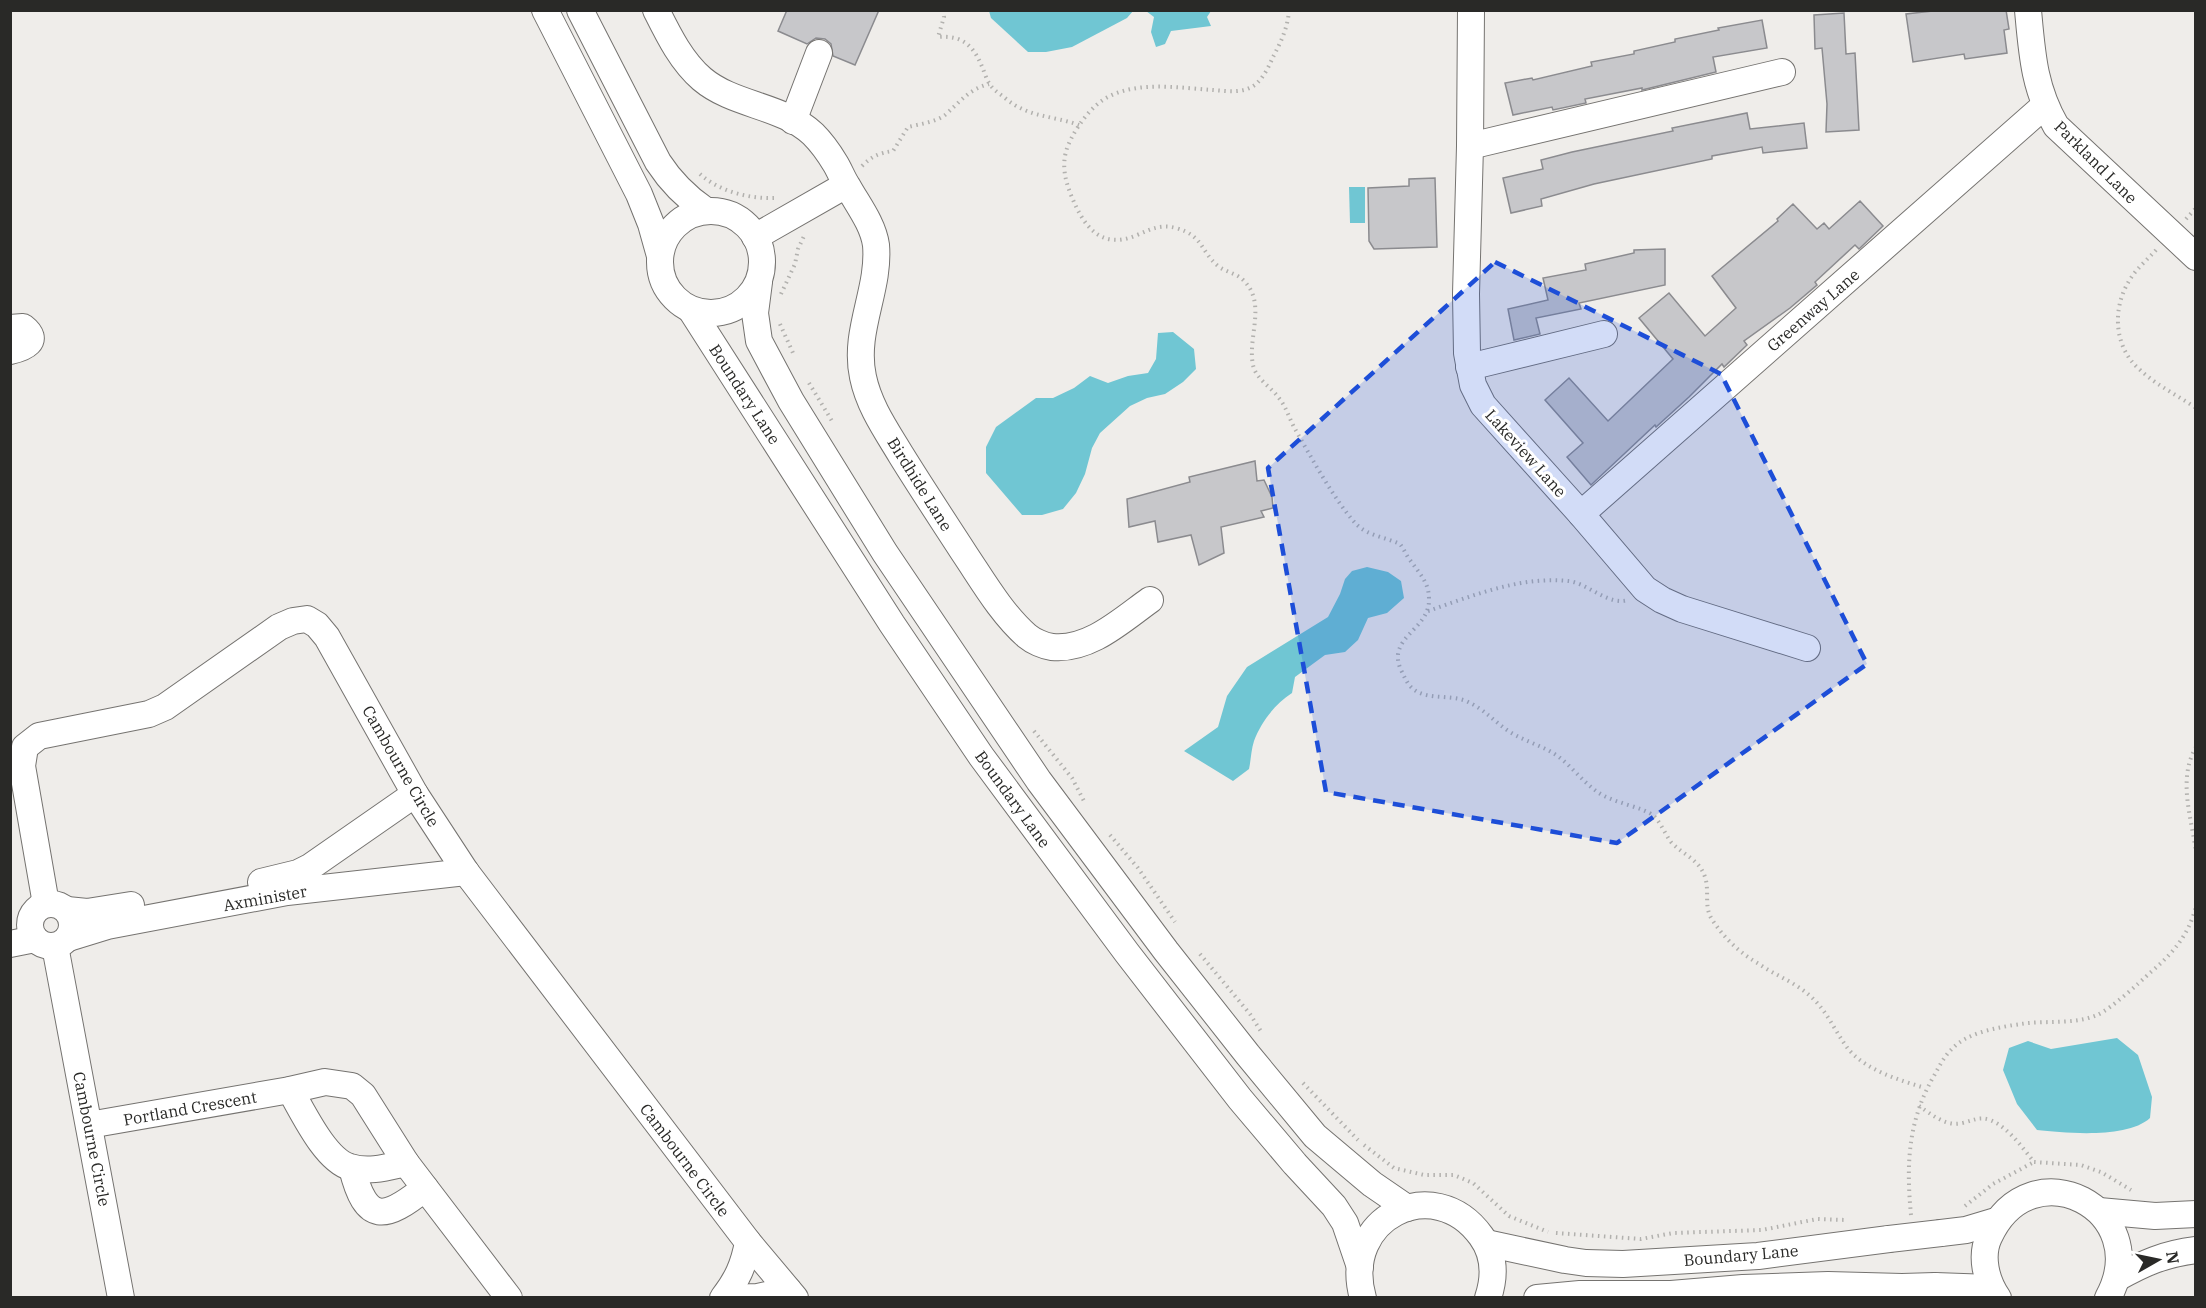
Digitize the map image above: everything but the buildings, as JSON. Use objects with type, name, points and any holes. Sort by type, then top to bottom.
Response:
[{"type":"street","points":[[545,10],[639,195],[651,224],[666,288],[677,301],[691,310],[706,314],[723,313],[738,306],[750,296],[759,282],[763,265],[760,247],[755,237],[740,219],[723,212],[705,210],[688,216],[674,226],[664,241],[660,256]]},
{"type":"street","points":[[580,10],[658,162],[670,180],[705,210]]},
{"type":"street","name":"Birdhide Lane","points":[[656,10],[689,66],[702,79],[736,98],[793,121],[813,134],[836,164],[869,223],[876,245],[874,276],[861,332],[860,353],[863,377],[871,401],[917,481],[996,599],[1029,638],[1052,647],[1072,646],[1087,642],[1150,600]]},
{"type":"street","name":"Lakeview Lane","points":[[1471,10],[1466,294],[1468,367],[1473,385],[1484,405],[1646,589],[1662,600],[1682,609],[1807,648]]},
{"type":"street","name":"Parkland Lane","points":[[2028,10],[2032,57],[2044,106],[2056,126],[2196,257]]},
{"type":"street","points":[[793,121],[819,53]]},
{"type":"street","points":[[1470,146],[1782,72]]},
{"type":"street","name":"Greenway Lane","points":[[1581,514],[2044,106]]},
{"type":"street","points":[[755,237],[846,185]]},
{"type":"street","name":"Boundary Lane","points":[[759,282],[755,313],[759,340],[791,401],[885,554],[1039,781],[1180,968],[1248,1055],[1316,1136],[1372,1184],[1407,1208]]},
{"type":"street","name":"Boundary Lane","points":[[691,310],[892,624],[981,756],[1127,953],[1240,1099],[1334,1206],[1345,1223],[1357,1288]]},
{"type":"street","points":[[10,328],[23,327],[30,333],[31,338],[30,343],[23,348],[10,351]]},
{"type":"street","points":[[1468,367],[1604,334]]},
{"type":"street","name":"Cambourne Circle","points":[[121,1298],[89,1125],[40,928],[22,766],[25,747],[39,736],[140,716],[165,707],[279,627],[293,621],[307,619],[317,625],[327,637],[416,794],[466,872],[748,1242],[791,1294]]},
{"type":"street","name":"Axminister","points":[[40,928],[87,912],[250,884],[298,873],[326,858],[416,794]]},
{"type":"street","name":"Axminister","points":[[40,928],[107,927],[287,892],[466,872]]},
{"type":"street","name":"Portland Crescent","points":[[89,1125],[325,1082],[352,1086],[363,1095],[406,1163],[509,1298]]},
{"type":"street","points":[[290,1090],[319,1139],[344,1165],[367,1170],[406,1163]]},
{"type":"street","points":[[352,1168],[357,1190],[366,1205],[378,1212],[390,1212],[401,1207],[425,1188]]},
{"type":"street","points":[[1994,1293],[1985,1266],[1986,1242],[1996,1221],[2012,1204],[2033,1194],[2057,1192],[2079,1198],[2099,1211],[2113,1230],[2120,1262],[2112,1288]]},
{"type":"street","points":[[1357,1288],[1360,1256],[1370,1235],[1386,1218],[1407,1208],[1431,1206],[1453,1211],[1473,1224],[1486,1243],[1492,1264],[1492,1285],[1488,1298]]},
{"type":"street","points":[[2099,1211],[2154,1216],[2196,1214]]},
{"type":"street","name":"Boundary Lane","points":[[1486,1243],[1575,1261],[1623,1263],[1758,1256],[1894,1228],[1941,1233],[1966,1230],[1996,1221]]},
{"type":"street","points":[[723,1298],[736,1281],[744,1264],[748,1242]]},
{"type":"street","points":[[2112,1288],[2150,1260],[2172,1253],[2196,1250]]},
{"type":"street","name":"Boundary Lane","points":[[1537,1298],[1580,1294],[1671,1294],[1743,1288],[1817,1286],[1935,1286],[1994,1293]]},
{"type":"street","points":[[728,1298],[791,1294]]},
{"type":"path","points":[[943,10],[944,16],[938,37],[952,36],[967,42],[976,55],[989,84],[1007,100],[1031,114],[1079,125]]},
{"type":"path","points":[[1289,10],[1286,27],[1272,60],[1258,82],[1251,87],[1242,91],[1159,88],[1125,91],[1109,96],[1079,125],[1065,150],[1066,183],[1083,222],[1099,235],[1121,240],[1157,226],[1178,228],[1195,236],[1218,266],[1239,276],[1249,285],[1256,309],[1252,358],[1257,375],[1279,397],[1323,477],[1357,524],[1368,534],[1392,540],[1401,544],[1405,549],[1408,558],[1424,579],[1429,592],[1428,611]]},
{"type":"path","points":[[846,185],[870,158],[879,153],[893,151],[908,128],[944,116],[965,95],[977,87],[989,84]]},
{"type":"path","points":[[698,172],[713,185],[755,199],[802,198],[811,217],[798,249],[795,264],[777,303]]},
{"type":"path","points":[[2171,234],[2128,281],[2119,307],[2118,328],[2120,341],[2128,358],[2162,387],[2196,408]]},
{"type":"path","points":[[779,322],[798,363]]},
{"type":"path","points":[[808,382],[836,429]]},
{"type":"path","points":[[1646,589],[1625,602],[1579,583],[1558,580],[1528,582],[1505,587],[1428,611],[1400,646],[1398,662],[1412,688],[1428,695],[1460,699],[1472,704],[1511,732],[1558,756],[1600,793],[1626,806],[1651,813],[1671,841],[1701,867],[1707,882],[1708,913],[1733,945],[1760,965],[1809,994],[1850,1050],[1863,1061],[1892,1077],[1925,1088]]},
{"type":"path","points":[[1032,728],[1072,778],[1089,809]]},
{"type":"path","points":[[2196,747],[2186,778],[2188,809],[2196,853]]},
{"type":"path","points":[[1103,826],[1138,868],[1179,927]]},
{"type":"path","points":[[1911,1217],[1908,1158],[1913,1123],[1925,1088],[1953,1047],[1964,1040],[2004,1027],[2076,1021],[2097,1015],[2139,984],[2180,944],[2188,931],[2196,906]]},
{"type":"path","points":[[1193,945],[1250,1014],[1265,1039]]},
{"type":"path","points":[[1297,1077],[1358,1140],[1394,1168],[1424,1175],[1454,1174],[1473,1183],[1509,1216],[1548,1232],[1641,1239],[1673,1233],[1761,1230],[1817,1219],[1854,1221]]},
{"type":"path","points":[[1919,1106],[1947,1122],[1961,1123],[1979,1118],[1991,1121],[2019,1143],[2034,1162]]},
{"type":"path","points":[[1956,1213],[1993,1184],[2034,1162],[2081,1165],[2101,1172],[2134,1190]]},
{"type":"path","points":[[1894,1228],[1911,1217],[1921,1215]]},
{"type":"highlighted area","points":[[1495,262],[1721,374],[1867,664],[1617,843],[1326,792],[1268,468]]},
{"type":"water","points":[[989,10],[1133,11],[1127,18],[1072,47],[1046,52],[1028,52],[991,18]]},
{"type":"water","points":[[1146,11],[1211,11],[1207,17],[1211,26],[1171,31],[1165,44],[1156,47],[1151,32],[1154,17]]},
{"type":"water","points":[[1349,187],[1365,187],[1365,223],[1350,223]]},
{"type":"water","points":[[1173,332],[1194,349],[1196,369],[1183,382],[1165,394],[1147,398],[1130,406],[1100,433],[1092,448],[1085,474],[1076,493],[1063,509],[1042,515],[1022,515],[986,473],[986,447],[996,427],[1036,398],[1053,398],[1074,388],[1090,376],[1108,383],[1128,376],[1148,373],[1156,359],[1158,333]]},
{"type":"water","points":[[1367,567],[1388,572],[1401,581],[1404,598],[1387,613],[1368,618],[1358,640],[1345,652],[1325,655],[1295,677],[1292,693],[1274,708],[1257,734],[1249,769],[1233,781],[1184,751],[1218,727],[1227,696],[1247,667],[1328,617],[1345,579],[1352,571]]},
{"type":"water","points":[[2117,1038],[2138,1055],[2152,1097],[2150,1118],[2140,1125],[2112,1132],[2079,1133],[2037,1130],[2017,1104],[2003,1070],[2009,1048],[2028,1041],[2051,1049]]}]
